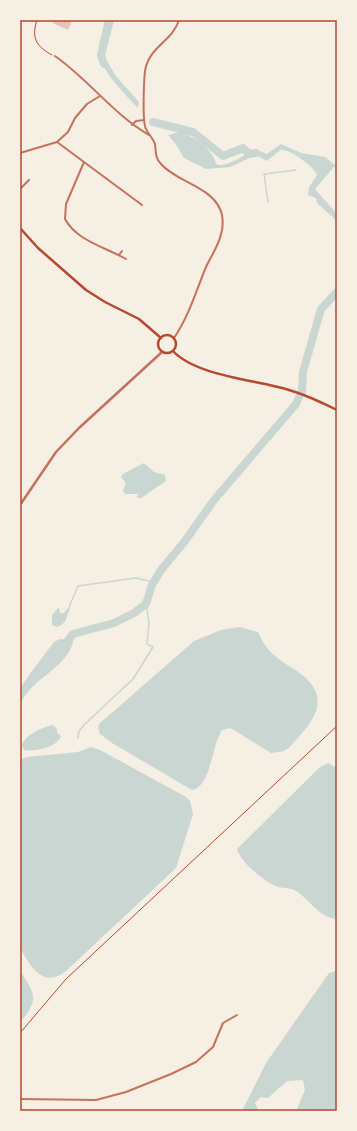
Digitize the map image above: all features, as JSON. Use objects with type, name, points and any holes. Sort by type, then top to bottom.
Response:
[{"type":"main road","points":[[20,228],[38,248],[86,290],[105,302],[139,319],[161,338]]},
{"type":"main road","points":[[169,335],[174,338],[176,344],[173,351],[167,353],[162,352],[158,346],[161,338],[169,335]]},
{"type":"main road","points":[[173,351],[182,359],[201,367],[289,390],[337,410]]},
{"type":"street","points":[[174,338],[188,316],[200,283],[221,235],[222,215],[215,202],[208,195],[157,160],[155,144],[145,128],[145,73],[147,62],[149,56],[160,44],[172,35],[179,20]]},
{"type":"street","points":[[55,56],[85,80],[132,125],[150,136]]},
{"type":"street","points":[[20,153],[57,142],[68,132],[87,104],[100,96]]},
{"type":"street","points":[[132,125],[136,121],[144,120]]},
{"type":"street","points":[[57,142],[142,206]]},
{"type":"street","points":[[84,162],[66,204],[65,219],[75,232],[126,259]]},
{"type":"street","points":[[20,188],[29,180]]},
{"type":"street","points":[[119,255],[122,251]]},
{"type":"street","points":[[20,505],[56,452],[162,352]]},
{"type":"street","points":[[20,1098],[96,1100],[112,1097],[126,1092],[196,1062],[213,1047],[223,1023],[237,1015]]},
{"type":"path","points":[[37,20],[33,35],[34,39],[41,47],[55,56]]},
{"type":"path","points":[[337,432],[337,443]]},
{"type":"path","points":[[20,1033],[66,979],[337,726]]},
{"type":"shaded area","points":[[105,20],[113,20],[105,49],[99,45]]},
{"type":"shaded area","points":[[99,53],[105,57],[115,75],[139,102],[138,108],[109,75],[104,67]]},
{"type":"shaded area","points":[[180,132],[202,144],[211,154],[216,164],[220,165],[230,163],[255,149],[267,154],[281,144],[301,153],[325,157],[337,165],[337,167],[334,167],[315,189],[337,214],[337,221],[317,203],[316,198],[308,195],[309,187],[317,175],[315,171],[289,152],[280,150],[267,161],[256,155],[230,167],[206,169],[184,158],[168,135]]},
{"type":"shaded area","points":[[144,463],[154,472],[165,475],[166,481],[141,498],[137,498],[138,494],[125,494],[123,490],[126,483],[121,477],[123,474]]},
{"type":"shaded area","points":[[59,607],[60,613],[64,613],[69,607],[70,608],[65,622],[58,627],[52,625],[52,615]]},
{"type":"shaded area","points":[[239,627],[258,632],[267,648],[279,659],[301,674],[311,684],[316,694],[318,703],[316,712],[305,730],[289,748],[284,751],[271,753],[230,728],[222,730],[203,781],[198,787],[192,790],[112,743],[100,734],[98,728],[99,724],[194,641],[221,630]]},
{"type":"shaded area","points":[[71,637],[74,638],[71,649],[65,658],[32,688],[25,696],[20,706],[20,688],[32,671],[54,642],[60,639],[69,640]]},
{"type":"shaded area","points":[[53,725],[57,729],[57,733],[61,736],[56,743],[46,748],[24,750],[22,745],[31,734],[44,727]]},
{"type":"shaded area","points":[[91,747],[100,750],[186,797],[190,801],[193,814],[176,868],[66,971],[51,978],[44,977],[33,968],[20,948],[20,763],[22,759],[27,757],[78,752]]},
{"type":"shaded area","points":[[328,763],[337,768],[336,919],[330,918],[320,912],[301,894],[294,890],[278,887],[267,881],[248,866],[237,849],[320,767]]},
{"type":"shaded area","points":[[20,970],[32,991],[33,1002],[20,1023]]},
{"type":"shaded area","points":[[337,971],[337,1111],[296,1111],[305,1090],[303,1080],[287,1081],[268,1098],[261,1097],[255,1103],[259,1111],[242,1111],[266,1063],[329,973]]},
{"type":"building","points":[[54,20],[62,22],[63,20],[72,20],[68,30],[53,23]]},
{"type":"waterway","points":[[104,64],[101,55],[110,20]]},
{"type":"waterway","points":[[153,122],[193,132],[223,156],[243,148],[249,154],[256,153]]},
{"type":"waterway","points":[[268,202],[264,174],[296,170]]},
{"type":"waterway","points":[[302,392],[303,372],[321,309],[337,292]]},
{"type":"waterway","points":[[62,648],[73,634],[114,623],[134,613],[146,604],[152,585],[161,570],[185,541],[214,500],[296,404],[299,397]]},
{"type":"waterway","points":[[69,607],[78,586],[136,578],[154,582]]},
{"type":"waterway","points":[[78,738],[79,731],[85,724],[133,679],[153,647],[147,644],[149,622],[146,604]]}]
